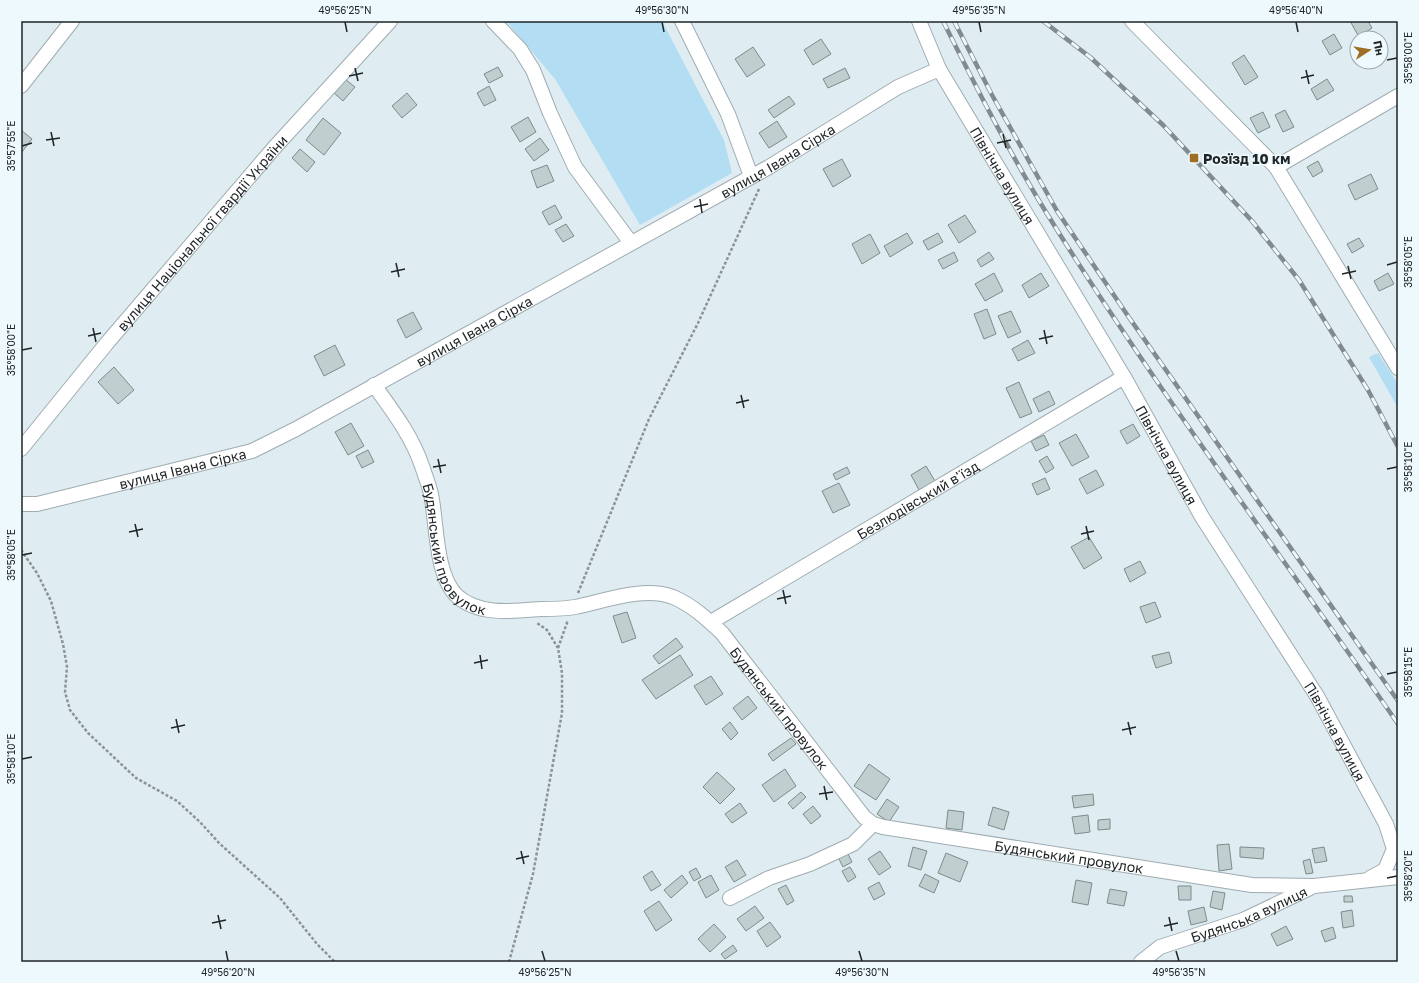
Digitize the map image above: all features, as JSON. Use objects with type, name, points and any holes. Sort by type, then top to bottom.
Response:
[{"type":"street","points":[[21,86],[72,21]]},
{"type":"street","name":"вулиця Національної гвардії України","points":[[21,449],[107,343],[274,148],[390,21]]},
{"type":"street","points":[[493,21],[520,49],[533,70],[550,113],[576,167],[632,243]]},
{"type":"street","points":[[682,21],[728,114],[755,182]]},
{"type":"street","name":"Північна вулиця","points":[[919,21],[939,69],[1124,378],[1202,517],[1316,696],[1386,824],[1394,849],[1390,861],[1385,870],[1366,880]]},
{"type":"street","points":[[1132,21],[1276,167],[1398,368]]},
{"type":"street","name":"вулиця Івана Сірка","points":[[21,504],[37,504],[252,451],[296,429],[632,243],[755,182],[898,87],[939,69]]},
{"type":"street","points":[[1276,167],[1398,96]]},
{"type":"street","name":"Безлюдівський в'їзд","points":[[711,622],[1124,378]]},
{"type":"street","name":"Будянський провулок","points":[[374,385],[403,426],[421,463],[431,494],[440,559],[445,576],[456,595],[465,602],[480,608],[503,611],[572,608],[630,595],[652,594],[672,597],[689,606],[711,622],[722,633],[864,817],[873,824],[882,827],[1252,885],[1314,886],[1398,877]]},
{"type":"street","points":[[730,898],[769,878],[810,864],[853,844],[873,824]]},
{"type":"street","name":"Будянська вулиця","points":[[1141,962],[1160,947],[1243,920],[1314,886]]},
{"type":"path","points":[[558,648],[572,608],[649,419],[698,323],[755,182]]},
{"type":"path","points":[[21,550],[37,573],[51,601],[63,644],[67,667],[65,692],[70,710],[88,733],[136,778],[177,802],[200,822],[219,843],[280,898],[317,944],[335,962]]},
{"type":"path","points":[[509,962],[533,874],[562,713],[562,673],[558,648],[547,630],[533,621]]},
{"type":"shaded area","points":[[506,21],[662,21],[724,140],[732,173],[640,225],[555,79]]},
{"type":"shaded area","points":[[1378,353],[1398,384],[1398,408],[1369,357]]},
{"type":"building","points":[[1350,21],[1368,21],[1372,28],[1369,30],[1355,30]]},
{"type":"building","points":[[1334,34],[1342,48],[1330,55],[1322,41]]},
{"type":"building","points":[[821,39],[831,54],[813,65],[804,50]]},
{"type":"building","points":[[753,47],[765,65],[747,77],[735,59]]},
{"type":"building","points":[[1244,55],[1258,77],[1245,85],[1232,63]]},
{"type":"building","points":[[498,67],[503,76],[489,83],[484,74]]},
{"type":"building","points":[[845,68],[850,78],[828,88],[823,79]]},
{"type":"building","points":[[345,79],[355,87],[343,101],[333,92]]},
{"type":"building","points":[[1327,79],[1334,90],[1317,100],[1311,89]]},
{"type":"building","points":[[489,86],[496,100],[484,106],[477,93]]},
{"type":"building","points":[[407,93],[417,105],[402,118],[392,106]]},
{"type":"building","points":[[789,96],[795,104],[774,118],[768,110]]},
{"type":"building","points":[[1285,110],[1294,127],[1283,132],[1275,115]]},
{"type":"building","points":[[1263,112],[1270,127],[1258,133],[1250,118]]},
{"type":"building","points":[[528,117],[536,132],[520,142],[511,127]]},
{"type":"building","points":[[323,118],[341,133],[324,155],[306,140]]},
{"type":"building","points":[[777,121],[787,137],[769,148],[759,133]]},
{"type":"building","points":[[21,130],[32,139],[22,152],[21,150]]},
{"type":"building","points":[[540,138],[549,150],[534,161],[525,149]]},
{"type":"building","points":[[300,149],[315,162],[307,172],[292,158]]},
{"type":"building","points":[[842,159],[851,176],[833,187],[823,169]]},
{"type":"building","points":[[1318,161],[1323,171],[1313,177],[1307,167]]},
{"type":"building","points":[[547,165],[554,181],[537,188],[531,171]]},
{"type":"building","points":[[1371,174],[1378,189],[1355,200],[1348,185]]},
{"type":"building","points":[[555,205],[562,218],[549,225],[542,212]]},
{"type":"building","points":[[965,215],[976,232],[959,243],[948,225]]},
{"type":"building","points":[[566,224],[574,236],[563,242],[555,230]]},
{"type":"building","points":[[907,233],[913,243],[890,257],[884,246]]},
{"type":"building","points":[[938,233],[943,242],[928,250],[923,241]]},
{"type":"building","points":[[870,234],[880,253],[862,264],[852,244]]},
{"type":"building","points":[[1359,238],[1364,246],[1352,253],[1347,244]]},
{"type":"building","points":[[954,252],[958,261],[943,269],[938,260]]},
{"type":"building","points":[[989,252],[994,259],[981,267],[977,260]]},
{"type":"building","points":[[994,273],[1003,291],[985,301],[975,284]]},
{"type":"building","points":[[1041,273],[1049,286],[1029,298],[1022,285]]},
{"type":"building","points":[[1388,273],[1394,284],[1379,291],[1374,281]]},
{"type":"building","points":[[987,309],[996,334],[984,339],[974,314]]},
{"type":"building","points":[[1011,311],[1021,332],[1008,338],[998,316]]},
{"type":"building","points":[[413,312],[422,329],[406,338],[397,320]]},
{"type":"building","points":[[1028,340],[1035,353],[1018,361],[1012,349]]},
{"type":"building","points":[[335,345],[345,365],[324,376],[314,356]]},
{"type":"building","points":[[114,367],[134,390],[118,404],[98,382]]},
{"type":"building","points":[[1019,382],[1032,413],[1020,418],[1006,388]]},
{"type":"building","points":[[1049,391],[1055,404],[1039,412],[1033,399]]},
{"type":"building","points":[[351,423],[364,446],[348,455],[335,432]]},
{"type":"building","points":[[1133,424],[1140,436],[1127,444],[1120,431]]},
{"type":"building","points":[[1076,434],[1089,457],[1072,466],[1059,443]]},
{"type":"building","points":[[1044,435],[1049,445],[1036,451],[1031,441]]},
{"type":"building","points":[[368,450],[374,462],[362,468],[356,456]]},
{"type":"building","points":[[1047,456],[1054,468],[1046,473],[1039,461]]},
{"type":"building","points":[[926,466],[935,481],[919,490],[911,475]]},
{"type":"building","points":[[847,467],[850,473],[836,480],[833,474]]},
{"type":"building","points":[[1096,470],[1104,485],[1087,494],[1079,479]]},
{"type":"building","points":[[1045,478],[1050,489],[1037,495],[1032,484]]},
{"type":"building","points":[[839,483],[850,505],[833,513],[822,491]]},
{"type":"building","points":[[1089,537],[1102,558],[1084,569],[1071,547]]},
{"type":"building","points":[[1140,561],[1146,573],[1130,582],[1124,569]]},
{"type":"building","points":[[1155,602],[1161,617],[1146,623],[1140,607]]},
{"type":"building","points":[[627,612],[636,638],[622,643],[613,616]]},
{"type":"building","points":[[676,638],[683,647],[659,664],[653,656]]},
{"type":"building","points":[[1169,652],[1172,663],[1156,668],[1152,656]]},
{"type":"building","points":[[680,655],[693,675],[656,699],[642,680]]},
{"type":"building","points":[[711,676],[723,694],[706,705],[694,686]]},
{"type":"building","points":[[748,696],[757,708],[742,720],[733,708]]},
{"type":"building","points":[[730,722],[738,733],[731,740],[722,729]]},
{"type":"building","points":[[791,738],[796,744],[773,761],[768,754]]},
{"type":"building","points":[[869,764],[890,779],[876,800],[854,786]]},
{"type":"building","points":[[785,769],[796,786],[774,802],[762,785]]},
{"type":"building","points":[[717,772],[735,789],[720,804],[703,787]]},
{"type":"building","points":[[801,792],[806,797],[793,809],[788,803]]},
{"type":"building","points":[[1093,794],[1094,805],[1074,808],[1072,796]]},
{"type":"building","points":[[887,799],[899,807],[889,822],[877,814]]},
{"type":"building","points":[[740,803],[747,813],[732,823],[725,814]]},
{"type":"building","points":[[813,806],[821,816],[811,824],[803,814]]},
{"type":"building","points":[[993,807],[1009,812],[1004,830],[988,825]]},
{"type":"building","points":[[948,810],[964,812],[962,830],[946,828]]},
{"type":"building","points":[[1088,815],[1090,832],[1075,834],[1072,817]]},
{"type":"building","points":[[1110,819],[1110,829],[1098,830],[1098,820]]},
{"type":"building","points":[[1229,844],[1232,869],[1219,871],[1217,845]]},
{"type":"building","points":[[913,847],[927,851],[921,870],[908,866]]},
{"type":"building","points":[[1240,847],[1264,848],[1263,859],[1240,857]]},
{"type":"building","points":[[1324,847],[1327,861],[1315,863],[1312,849]]},
{"type":"building","points":[[880,851],[891,867],[879,875],[868,859]]},
{"type":"building","points":[[847,852],[852,862],[843,867],[838,857]]},
{"type":"building","points":[[946,853],[968,862],[960,882],[938,873]]},
{"type":"building","points":[[1310,859],[1313,873],[1306,874],[1303,861]]},
{"type":"building","points":[[737,860],[746,875],[734,882],[725,867]]},
{"type":"building","points":[[850,867],[856,877],[848,882],[842,871]]},
{"type":"building","points":[[696,868],[701,877],[694,881],[689,872]]},
{"type":"building","points":[[652,871],[661,885],[651,891],[643,877]]},
{"type":"building","points":[[925,874],[939,881],[934,893],[919,886]]},
{"type":"building","points":[[682,875],[688,883],[671,898],[664,890]]},
{"type":"building","points":[[711,875],[719,890],[706,898],[698,882]]},
{"type":"building","points":[[1076,880],[1092,883],[1088,905],[1072,902]]},
{"type":"building","points":[[879,882],[885,894],[874,900],[868,888]]},
{"type":"building","points":[[786,885],[794,901],[787,905],[778,889]]},
{"type":"building","points":[[1178,886],[1191,886],[1191,900],[1179,900]]},
{"type":"building","points":[[1110,889],[1127,892],[1124,906],[1107,903]]},
{"type":"building","points":[[1213,891],[1225,893],[1222,910],[1210,907]]},
{"type":"building","points":[[1344,896],[1352,896],[1353,902],[1344,902]]},
{"type":"building","points":[[659,901],[672,920],[656,931],[644,911]]},
{"type":"building","points":[[755,906],[764,918],[746,931],[737,919]]},
{"type":"building","points":[[1204,907],[1207,921],[1191,925],[1188,911]]},
{"type":"building","points":[[1352,910],[1354,926],[1343,928],[1341,912]]},
{"type":"building","points":[[770,922],[781,937],[767,947],[757,931]]},
{"type":"building","points":[[714,924],[726,937],[710,952],[698,939]]},
{"type":"building","points":[[1286,926],[1293,939],[1277,946],[1271,934]]},
{"type":"building","points":[[1333,927],[1336,938],[1325,942],[1321,931]]},
{"type":"building","points":[[733,945],[737,951],[725,959],[721,954]]},
{"type":"railway","points":[[943,21],[1007,145],[1049,217],[1090,282],[1176,409],[1398,724]]},
{"type":"railway","points":[[954,21],[992,95],[1057,211],[1128,316],[1398,701]]},
{"type":"railway","points":[[1043,21],[1090,57],[1163,125],[1252,221],[1299,280],[1368,390],[1398,447]]},
{"type":"place","name":"Розїзд 10 км","points":[[1194,158]]}]
